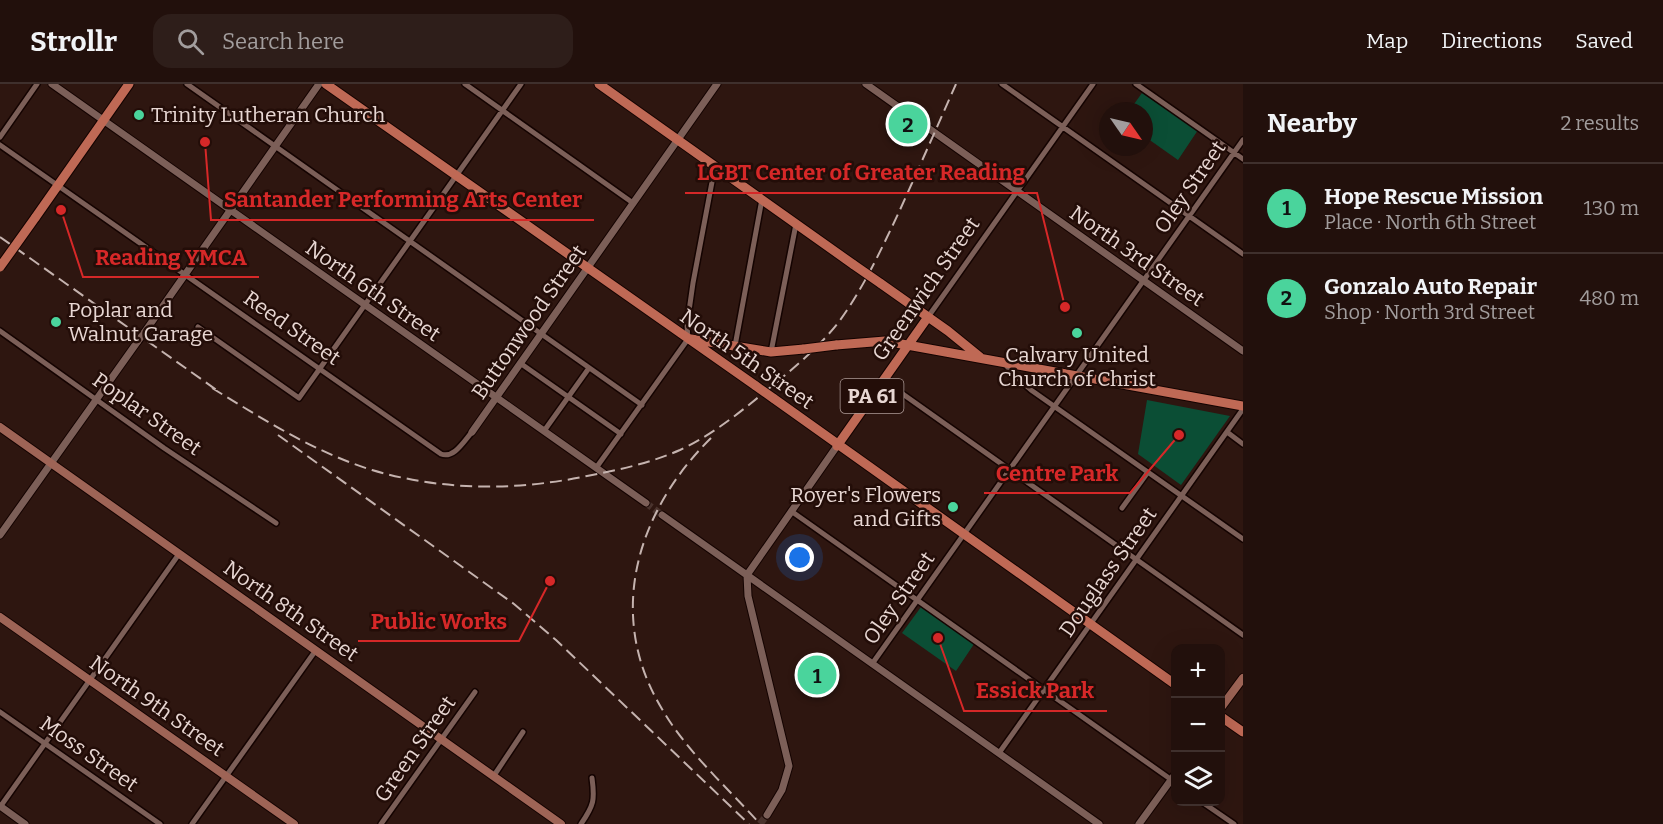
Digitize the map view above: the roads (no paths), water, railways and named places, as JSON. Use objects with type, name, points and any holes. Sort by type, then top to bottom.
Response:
[{"type":"main road","points":[[0,267],[129,84]]},
{"type":"main road","name":"North 5th Street","points":[[326,84],[1171,681]]},
{"type":"main road","points":[[599,84],[928,317],[982,358]]},
{"type":"main road","name":"Greenwich Street","points":[[837,446],[928,317]]},
{"type":"main road","points":[[688,339],[771,352],[885,341],[1243,407]]},
{"type":"main road","name":"North 8th Street","points":[[0,427],[561,824]]},
{"type":"main road","name":"North 9th Street","points":[[0,617],[294,824]]},
{"type":"main road","points":[[1225,704],[1243,678]]},
{"type":"main road","points":[[1225,719],[1243,732]]},
{"type":"street","points":[[0,137],[37,84]]},
{"type":"street","name":"North 6th Street","points":[[52,84],[646,503]]},
{"type":"street","points":[[187,84],[642,405]]},
{"type":"street","points":[[0,536],[319,84]]},
{"type":"street","points":[[465,84],[633,203]]},
{"type":"street","points":[[198,327],[299,398],[520,84]]},
{"type":"street","name":"Buttonwood Street","points":[[472,432],[717,84]]},
{"type":"street","name":"North 3rd Street","points":[[866,84],[1243,351]]},
{"type":"street","points":[[1002,84],[1011,86],[1062,127],[1243,254]]},
{"type":"street","name":"Greenwich Street","points":[[928,317],[1093,84]]},
{"type":"street","points":[[1136,84],[1243,159]]},
{"type":"street","name":"Oley Street","points":[[872,664],[1243,140]]},
{"type":"street","name":"Reed Street","points":[[0,146],[441,454],[446,456],[452,454],[472,432]]},
{"type":"street","points":[[596,468],[688,339],[687,325],[691,295],[715,166]]},
{"type":"street","points":[[735,346],[762,200]]},
{"type":"street","points":[[771,352],[796,223]]},
{"type":"street","name":"Poplar Street","points":[[0,331],[96,400],[276,523]]},
{"type":"street","points":[[520,363],[621,435]]},
{"type":"street","points":[[1005,364],[1014,375],[1055,406],[1243,539]]},
{"type":"street","points":[[544,432],[589,368]]},
{"type":"street","points":[[883,380],[1243,635]]},
{"type":"street","name":"Douglass Street","points":[[999,753],[1243,407]]},
{"type":"street","points":[[1227,432],[1243,444]]},
{"type":"street","name":"Greenwich Street","points":[[747,575],[837,446]]},
{"type":"street","points":[[1122,508],[1148,472]]},
{"type":"street","points":[[791,511],[1044,690],[1171,776]]},
{"type":"street","points":[[662,515],[1099,824]]},
{"type":"street","points":[[25,824],[0,806],[179,554]]},
{"type":"street","points":[[747,575],[748,596],[789,766],[782,790],[767,814]]},
{"type":"street","points":[[192,824],[316,650]]},
{"type":"street","name":"Green Street","points":[[381,824],[475,692]]},
{"type":"street","name":"Moss Street","points":[[0,712],[160,824]]},
{"type":"street","points":[[493,777],[523,732]]},
{"type":"street","points":[[581,824],[595,799],[592,778]]},
{"type":"street","points":[[1139,824],[1171,782]]},
{"type":"street","points":[[1209,806],[1234,824]]},
{"type":"tunnel","points":[[646,503],[662,515]]},
{"type":"tunnel","points":[[760,824],[767,815]]},
{"type":"railway","points":[[212,388],[289,434],[330,454],[372,470],[425,482],[506,486],[560,481],[623,469],[680,450],[716,429],[750,404],[789,372],[838,323],[856,297],[878,255],[956,84]]},
{"type":"railway","points":[[0,237],[218,391]]},
{"type":"railway","points":[[278,435],[514,604],[556,640],[749,824]]},
{"type":"railway","points":[[711,438],[685,467],[664,498],[648,531],[637,566],[633,601],[635,637],[645,673],[672,725],[695,755],[760,824]]},
{"type":"place","name":"Trinity Lutheran Church","points":[[139,115]]},
{"type":"place","name":"Gonzalo Auto Repair","points":[[908,124]]},
{"type":"place","name":"Santander Performing Arts Center","points":[[205,142]]},
{"type":"place","name":"Reading YMCA","points":[[61,210]]},
{"type":"place","name":"LGBT Center of Greater Reading","points":[[1065,307]]},
{"type":"place","name":"Poplar and Walnut Garage","points":[[56,322]]},
{"type":"place","name":"Calvary United Church of Christ","points":[[1077,333]]},
{"type":"place","name":"Centre Park","points":[[1179,435]]},
{"type":"place","name":"Royer's Flowers and Gifts","points":[[953,507]]},
{"type":"place","name":"Public Works","points":[[550,581]]},
{"type":"place","name":"Essick Park","points":[[938,638]]},
{"type":"place","name":"Hope Rescue Mission","points":[[817,675]]}]
